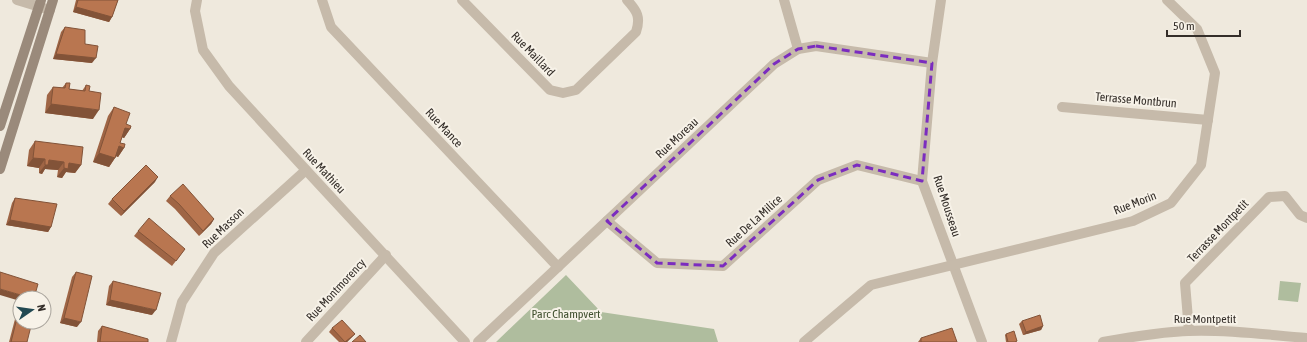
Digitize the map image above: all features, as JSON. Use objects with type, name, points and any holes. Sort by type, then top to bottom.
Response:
[{"type":"main road","points":[[0,126],[40,3]]},
{"type":"main road","points":[[0,169],[51,5]]},
{"type":"street","points":[[17,0],[51,5]]},
{"type":"street","name":"Rue Mathieu","points":[[197,0],[195,11],[202,50],[229,86],[465,342]]},
{"type":"street","name":"Rue Mance","points":[[322,0],[331,27],[558,267]]},
{"type":"street","name":"Rue Maillard","points":[[462,0],[550,90],[563,94],[576,90],[636,32],[639,22],[635,9],[627,0]]},
{"type":"street","points":[[786,0],[798,49]]},
{"type":"street","name":"Rue Mousseau","points":[[941,0],[932,63],[922,181],[982,342]]},
{"type":"street","name":"Rue Morin","points":[[804,342],[871,285],[1133,221],[1171,203],[1202,165],[1215,73],[1197,29],[1167,0]]},
{"type":"street","name":"Rue Moreau","points":[[478,342],[774,64],[798,49],[816,46],[932,63]]},
{"type":"street","name":"Terrasse Montbrun","points":[[1062,107],[1208,120]]},
{"type":"street","name":"Rue De La Milice","points":[[607,221],[658,264],[723,266],[818,180],[857,165],[922,181]]},
{"type":"street","name":"Rue Masson","points":[[171,342],[182,302],[214,253],[306,170]]},
{"type":"street","name":"Terrasse Montpetit","points":[[1189,331],[1185,283],[1269,196],[1285,196],[1300,215],[1307,218]]},
{"type":"street","name":"Rue Montmorency","points":[[306,342],[386,255]]},
{"type":"street","name":"Rue Montpetit","points":[[1103,342],[1189,331],[1242,332],[1307,338]]},
{"type":"highlighted area","points":[[816,46],[932,63],[922,181],[857,165],[818,180],[723,266],[657,263],[607,221],[774,64],[798,49]]},
{"type":"green space","name":"Parc Champvert","points":[[566,275],[601,312],[714,329],[718,342],[496,342]]},
{"type":"green space","points":[[1280,281],[1301,283],[1298,302],[1278,300]]},
{"type":"building","points":[[78,0],[118,0],[112,17],[76,7]]},
{"type":"building","points":[[65,27],[85,30],[85,44],[98,46],[96,58],[56,54]]},
{"type":"building","points":[[66,83],[70,83],[69,89],[85,91],[86,85],[90,86],[89,91],[101,93],[99,110],[51,104],[53,87],[65,88]]},
{"type":"building","points":[[114,107],[130,113],[126,124],[131,126],[130,129],[125,128],[120,143],[125,144],[124,148],[119,146],[115,158],[99,153]]},
{"type":"building","points":[[35,141],[83,147],[81,165],[69,163],[68,169],[64,168],[64,162],[49,160],[48,165],[45,165],[45,159],[33,158]]},
{"type":"building","points":[[146,165],[158,177],[124,211],[112,199]]},
{"type":"building","points":[[183,184],[214,219],[203,231],[170,196]]},
{"type":"building","points":[[15,198],[57,204],[51,227],[10,220]]},
{"type":"building","points":[[149,218],[185,249],[176,261],[138,231]]},
{"type":"building","points":[[0,272],[38,284],[36,290],[12,290],[12,292],[0,289]]},
{"type":"building","points":[[76,272],[92,276],[81,322],[64,318]]},
{"type":"building","points":[[113,281],[161,293],[156,310],[110,300]]},
{"type":"building","points":[[1040,315],[1043,326],[1026,332],[1022,321]]},
{"type":"building","points":[[342,320],[355,334],[345,342],[332,328]]},
{"type":"building","points":[[102,326],[148,339],[148,342],[100,342]]},
{"type":"building","points":[[952,328],[957,342],[921,342],[921,338]]},
{"type":"building","points":[[14,330],[30,330],[27,342],[11,342]]},
{"type":"building","points":[[1014,331],[1017,341],[1008,342],[1006,334]]},
{"type":"building","points":[[360,335],[366,342],[352,342]]}]
